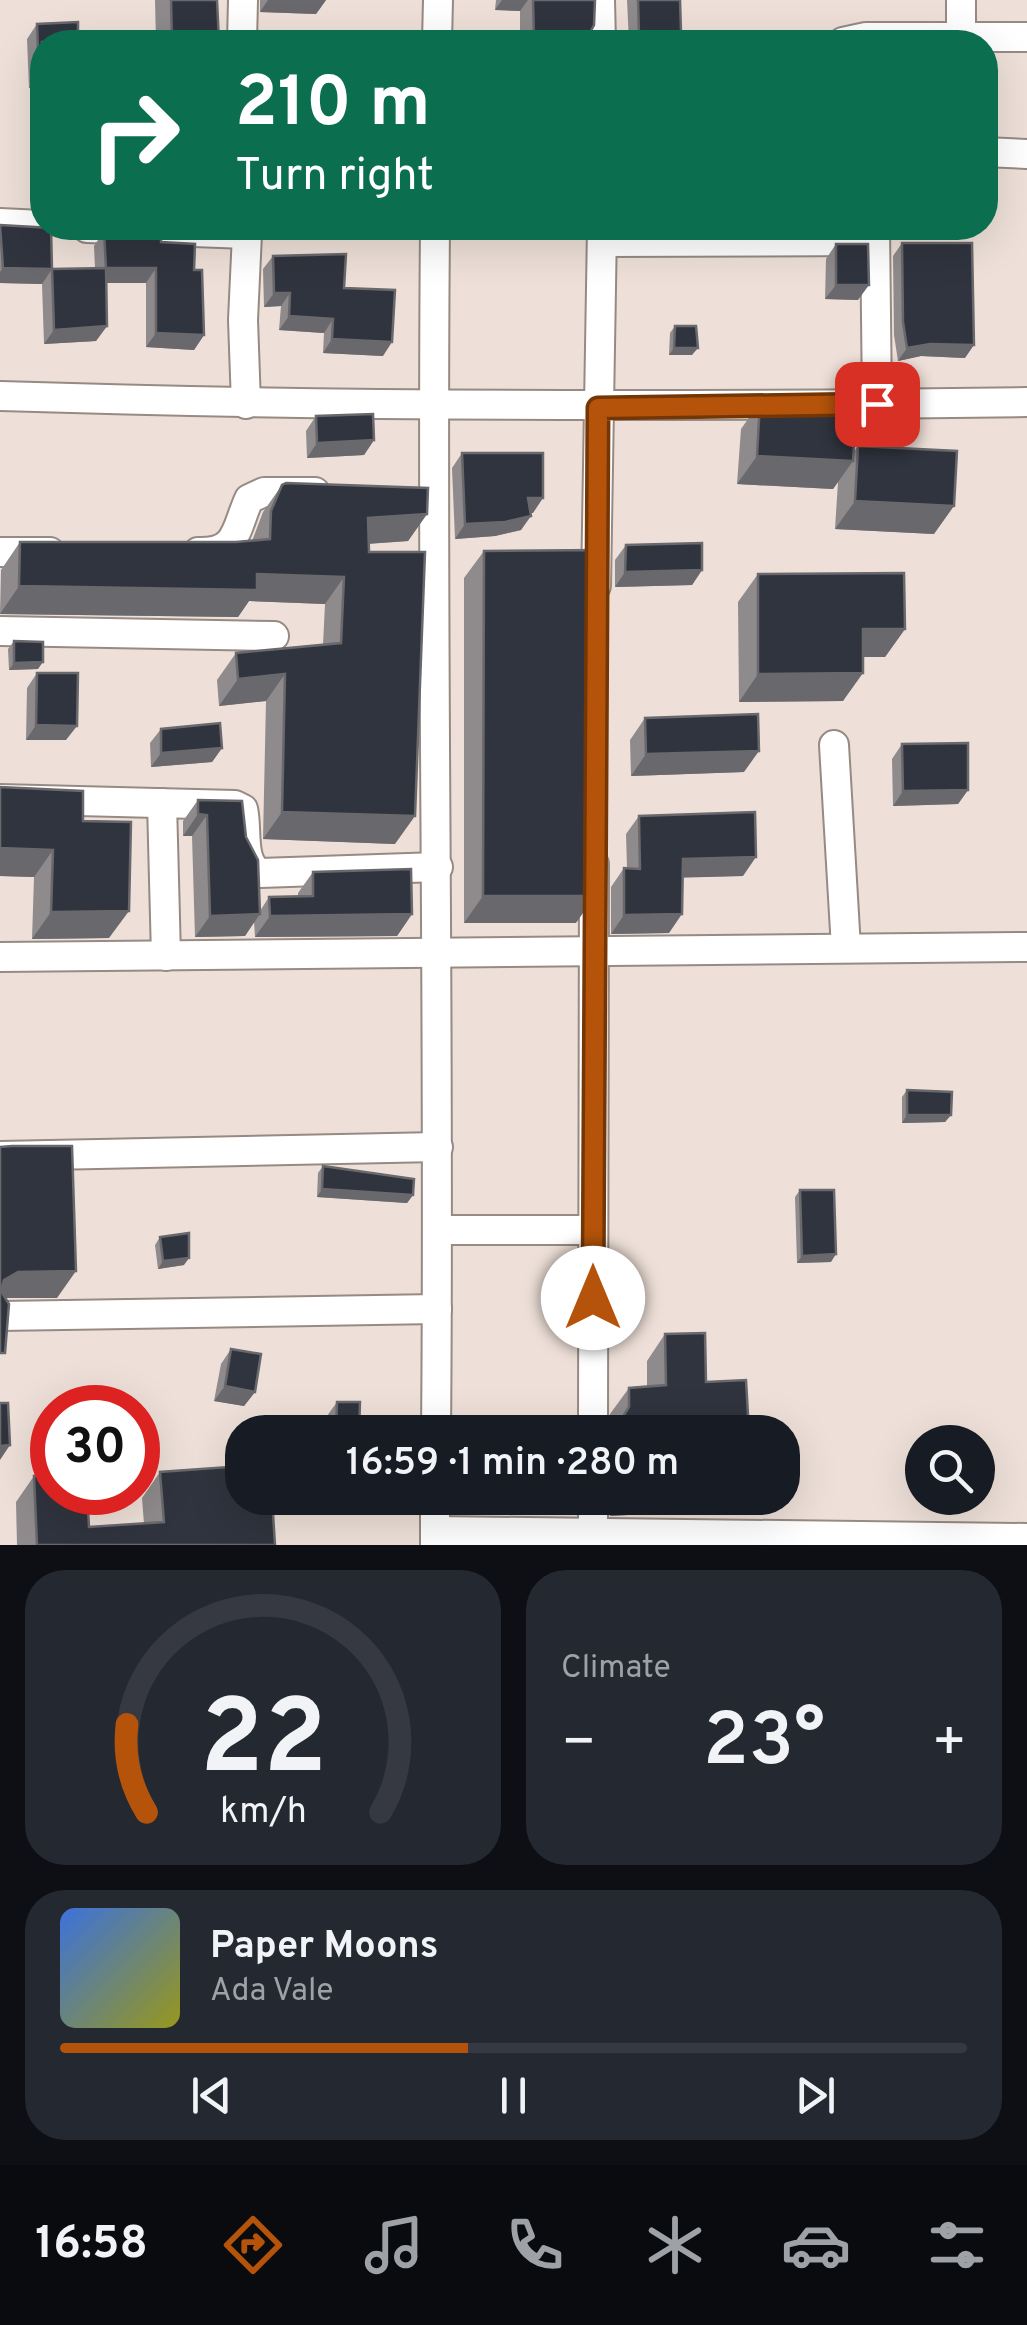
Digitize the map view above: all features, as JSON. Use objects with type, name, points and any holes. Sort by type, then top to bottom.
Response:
[{"type":"street","points":[[242,30],[243,0]]},
{"type":"street","points":[[437,30],[438,0]]},
{"type":"street","points":[[600,0],[601,30]]},
{"type":"street","points":[[961,0],[961,30]]},
{"type":"street","points":[[998,37],[1027,37]]},
{"type":"street","points":[[998,153],[1027,154]]},
{"type":"street","points":[[0,223],[30,224]]},
{"type":"street","points":[[246,240],[246,404]]},
{"type":"street","points":[[435,240],[433,405],[422,491],[438,867],[436,1415]]},
{"type":"street","points":[[596,621],[602,240]]},
{"type":"street","points":[[875,240],[877,404]]},
{"type":"street","points":[[0,396],[246,404],[598,408],[1027,402]]},
{"type":"street","points":[[178,552],[217,552],[232,542],[248,498],[264,492],[338,492]]},
{"type":"street","points":[[0,552],[79,552]]},
{"type":"street","points":[[0,630],[274,636]]},
{"type":"street","points":[[834,745],[846,948]]},
{"type":"street","points":[[0,799],[235,804],[243,809],[248,860],[260,873],[438,867]]},
{"type":"street","points":[[162,803],[166,956]]},
{"type":"street","points":[[593,1415],[594,834]]},
{"type":"street","points":[[0,957],[1027,946]]},
{"type":"street","points":[[0,1156],[438,1147]]},
{"type":"street","points":[[438,1230],[593,1230]]},
{"type":"street","points":[[0,1316],[437,1310]]},
{"type":"street","points":[[435,1538],[1027,1538]]},
{"type":"building","points":[[171,0],[217,0],[218,30],[172,30]]},
{"type":"building","points":[[533,0],[595,0],[591,30],[534,30]]},
{"type":"building","points":[[638,0],[680,0],[681,30],[639,30]]},
{"type":"building","points":[[78,22],[78,30],[37,30],[37,24]]},
{"type":"building","points":[[0,225],[30,227],[30,240],[51,240],[52,269],[3,268]]},
{"type":"building","points":[[104,240],[195,244],[194,270],[202,270],[204,335],[156,333],[156,268],[106,268]]},
{"type":"building","points":[[902,243],[972,243],[974,345],[907,348]]},
{"type":"building","points":[[836,244],[868,244],[869,285],[836,285]]},
{"type":"building","points":[[346,254],[344,288],[395,290],[392,342],[332,339],[333,319],[289,316],[290,293],[274,293],[273,256]]},
{"type":"building","points":[[106,268],[107,326],[54,330],[52,269]]},
{"type":"building","points":[[675,326],[696,326],[698,348],[674,348]]},
{"type":"building","points":[[760,402],[856,407],[853,461],[757,456]]},
{"type":"building","points":[[373,414],[374,440],[317,443],[316,416]]},
{"type":"building","points":[[858,446],[957,451],[954,506],[855,501]]},
{"type":"building","points":[[462,453],[543,453],[543,498],[528,498],[531,516],[465,524]]},
{"type":"building","points":[[286,483],[428,488],[427,514],[368,518],[369,552],[425,552],[415,816],[282,812],[285,674],[238,679],[236,653],[341,643],[344,577],[257,574],[257,590],[19,586],[20,542],[270,539],[271,511]]},
{"type":"building","points":[[702,543],[702,570],[625,572],[626,545]]},
{"type":"building","points":[[598,550],[595,896],[483,896],[484,551]]},
{"type":"building","points":[[904,573],[905,629],[863,629],[863,673],[758,674],[758,574]]},
{"type":"building","points":[[14,641],[43,642],[43,662],[14,663]]},
{"type":"building","points":[[37,673],[78,673],[77,726],[36,725]]},
{"type":"building","points":[[758,714],[759,751],[646,754],[645,718]]},
{"type":"building","points":[[220,723],[222,748],[161,753],[161,729]]},
{"type":"building","points":[[968,743],[968,790],[903,791],[902,744]]},
{"type":"building","points":[[0,787],[83,791],[83,821],[131,822],[129,911],[51,912],[53,850],[0,848]]},
{"type":"building","points":[[198,800],[242,801],[246,837],[258,860],[260,914],[210,916],[207,815],[198,814]]},
{"type":"building","points":[[755,812],[756,857],[683,859],[682,914],[624,915],[624,868],[640,869],[639,816]]},
{"type":"building","points":[[411,869],[412,914],[270,916],[269,897],[313,896],[313,872]]},
{"type":"building","points":[[907,1090],[952,1092],[951,1115],[907,1115]]},
{"type":"building","points":[[72,1146],[76,1271],[18,1272],[4,1280],[1,1291],[9,1304],[5,1353],[0,1353],[0,1147]]},
{"type":"building","points":[[323,1166],[414,1179],[413,1195],[322,1189]]},
{"type":"building","points":[[800,1190],[834,1190],[836,1254],[802,1256]]},
{"type":"building","points":[[189,1233],[189,1258],[163,1261],[160,1237]]},
{"type":"building","points":[[705,1333],[706,1382],[746,1380],[748,1415],[624,1415],[629,1407],[629,1388],[666,1385],[665,1334]]},
{"type":"building","points":[[231,1349],[261,1354],[255,1392],[225,1386]]},
{"type":"building","points":[[337,1402],[360,1402],[360,1415],[337,1415]]},
{"type":"building","points":[[0,1403],[8,1403],[10,1445],[0,1446]]},
{"type":"building","points":[[225,1467],[225,1515],[273,1515],[275,1545],[37,1545],[36,1515],[88,1515],[89,1527],[164,1522],[160,1472]]},
{"type":"route","points":[[593,1298],[598,408],[877,404]]}]
